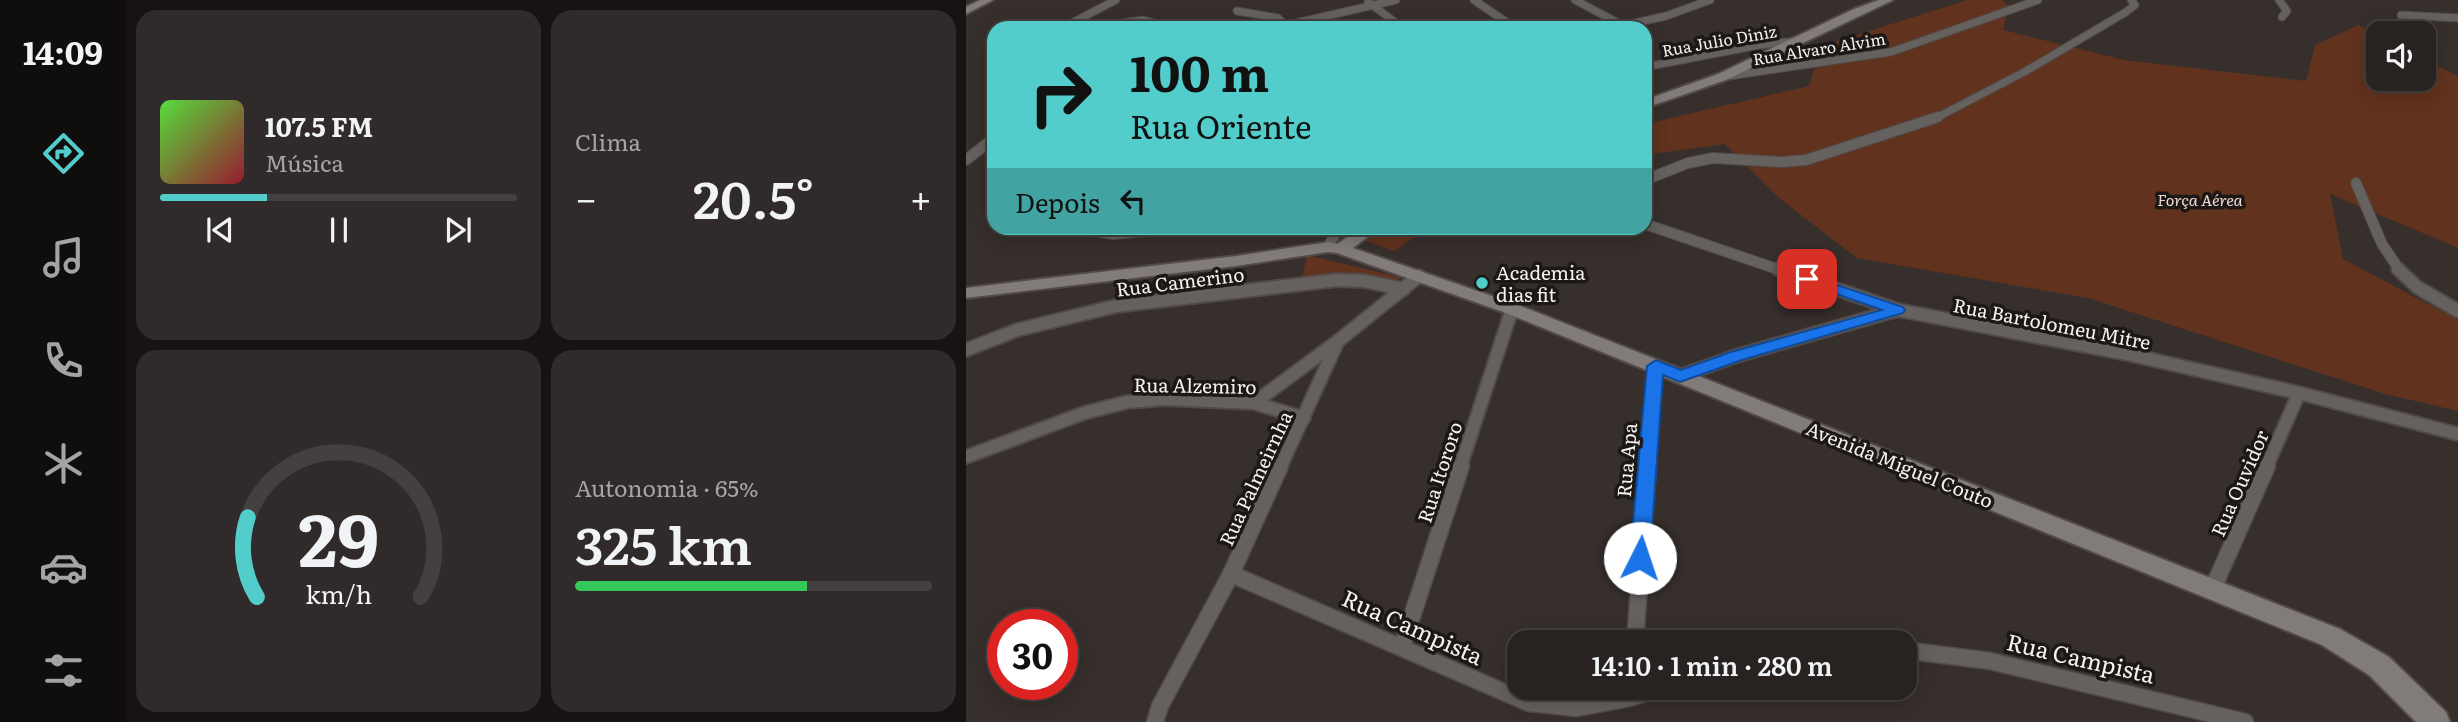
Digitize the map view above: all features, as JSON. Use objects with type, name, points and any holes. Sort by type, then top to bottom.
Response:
[{"type":"main road","points":[[966,10],[988,0]]},
{"type":"main road","points":[[1652,102],[1722,77],[1858,11],[1888,0]]},
{"type":"main road","points":[[966,293],[1248,260],[1351,235]]},
{"type":"main road","name":"Avenida Miguel Couto","points":[[1333,241],[1412,283],[1512,309],[2213,588],[2331,638],[2379,666],[2436,722]]},
{"type":"street","points":[[1076,21],[1116,0]]},
{"type":"street","points":[[1365,0],[1394,21]]},
{"type":"street","points":[[1311,21],[1396,0]]},
{"type":"street","points":[[1474,0],[1505,21]]},
{"type":"street","points":[[1575,0],[1614,21]]},
{"type":"street","points":[[1642,21],[1666,16],[1708,0]]},
{"type":"street","name":"Rua Alvaro Alvim","points":[[1722,77],[1891,52],[2038,0]]},
{"type":"street","points":[[1652,177],[1688,163],[1713,158],[1782,162],[1806,160],[1910,128],[1943,115],[2026,71],[2126,12],[2135,5],[2131,0]]},
{"type":"street","points":[[2279,0],[2287,11],[2282,17]]},
{"type":"street","points":[[1237,11],[1278,18],[1281,21]]},
{"type":"street","points":[[2401,15],[2458,18]]},
{"type":"street","name":"Rua Julio Diniz","points":[[1652,66],[1759,45],[1798,41]]},
{"type":"street","points":[[966,160],[987,144]]},
{"type":"street","points":[[2356,183],[2375,232],[2398,272],[2424,294],[2458,311]]},
{"type":"street","name":"Rua Bartolomeu Mitre","points":[[1652,226],[1898,310],[2127,354],[2299,393],[2458,434]]},
{"type":"street","name":"Rua Camerino","points":[[966,350],[1017,330],[1116,306],[1337,280],[1412,283]]},
{"type":"street","name":"Rua Palmeirnha","points":[[1155,722],[1160,706],[1231,573],[1338,341],[1412,283]]},
{"type":"street","name":"Rua Itororo","points":[[1402,647],[1512,309]]},
{"type":"street","points":[[1680,376],[1736,356],[1898,310]]},
{"type":"street","points":[[1254,403],[1338,341]]},
{"type":"street","name":"Rua Apa","points":[[1636,630],[1656,366]]},
{"type":"street","name":"Rua Ouvidor","points":[[2213,588],[2299,393]]},
{"type":"street","name":"Rua Alzemiro","points":[[966,457],[1084,412],[1127,402],[1165,400],[1254,403],[1304,418]]},
{"type":"street","name":"Rua Campista","points":[[1231,573],[1507,693]]},
{"type":"street","name":"Rua Campista","points":[[1917,652],[1990,661],[2245,722]]},
{"type":"street","name":"Rua Campista","points":[[1522,700],[1577,708],[1606,700]]},
{"type":"green space","name":"Força Aérea","points":[[1967,0],[2002,0],[2009,6],[2003,30],[2124,60],[2306,81],[2315,45],[2358,25],[2366,29],[2366,91],[2436,91],[2436,65],[2458,76],[2458,248],[2330,194],[2343,259],[2458,320],[2458,411],[2385,394],[2088,298],[1857,258],[1779,198],[1725,144],[1652,154],[1652,122],[1809,86],[1822,46]]},
{"type":"green space","points":[[1366,235],[1418,235],[1394,251],[1360,239]]},
{"type":"green space","points":[[1307,255],[1399,277],[1399,280],[1393,282],[1335,274],[1302,279]]},
{"type":"place","name":"Academia dias fit","points":[[1482,283]]},
{"type":"route","points":[[1640,558],[1656,366],[1680,376],[1736,356],[1898,310],[1807,279]]}]
